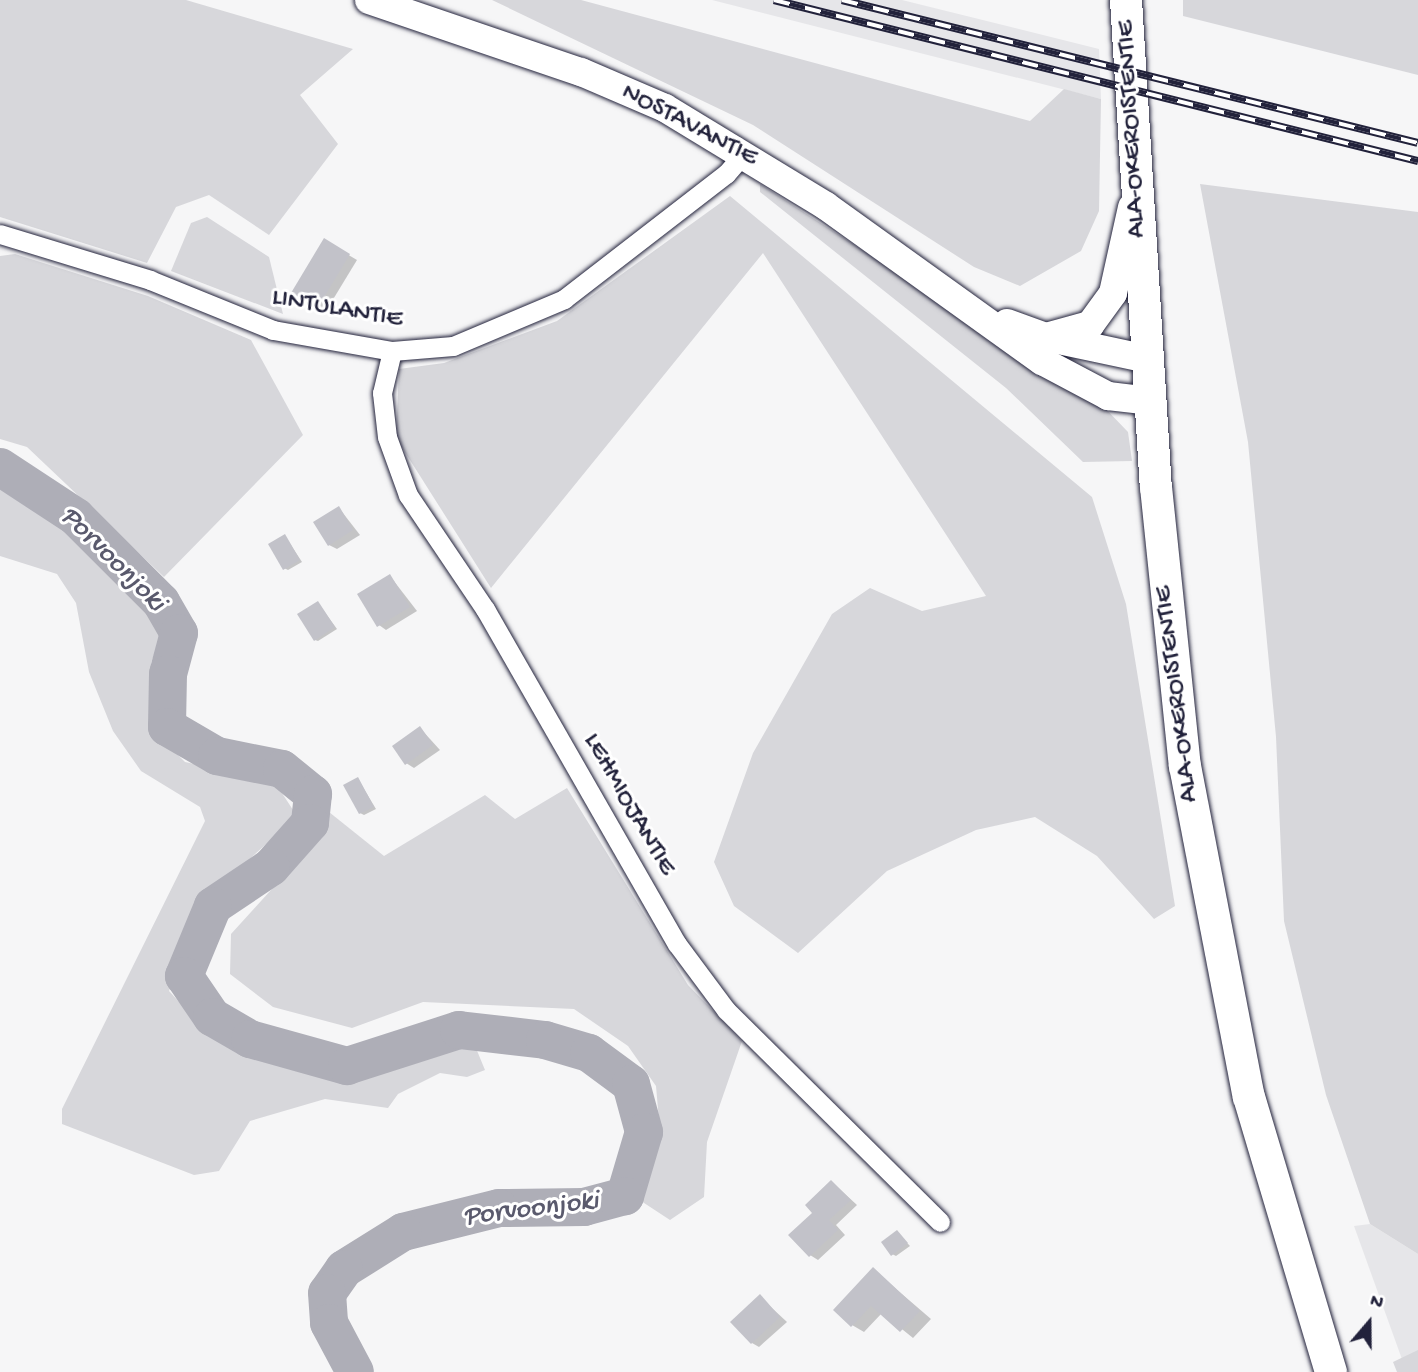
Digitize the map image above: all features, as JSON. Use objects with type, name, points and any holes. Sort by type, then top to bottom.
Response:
[{"type":"main road","name":"ALA-OKEROISTENTIE","points":[[1126,0],[1147,359],[1173,672],[1202,872],[1256,1122],[1331,1372]]},
{"type":"street","name":"NOSTAVANTIE","points":[[369,0],[581,72],[664,107],[744,153],[978,312],[1042,360],[1108,396],[1150,401]]},
{"type":"street","name":"LINTULANTIE","points":[[0,234],[150,280],[273,330],[392,351],[453,346],[564,299],[726,174],[744,153]]},
{"type":"street","points":[[1046,337],[1090,325],[1113,293],[1135,181]]},
{"type":"street","name":"NOSTAVANTIE","points":[[978,312],[1046,337],[1147,359]]},
{"type":"street","name":"LEHMIOJANTIE","points":[[392,351],[382,393],[385,426],[408,495],[485,609],[677,944],[726,1010],[940,1222]]},
{"type":"shaded area","points":[[0,0],[186,0],[353,49],[300,95],[338,144],[269,235],[209,195],[176,207],[147,263],[0,217]]},
{"type":"shaded area","points":[[492,0],[581,0],[1030,121],[1064,89],[1101,99],[1099,211],[1081,251],[1020,286],[974,267],[753,125]]},
{"type":"shaded area","points":[[712,0],[902,0],[1099,49],[1101,99]]},
{"type":"shaded area","points":[[1183,0],[1418,0],[1418,75],[1183,16]]},
{"type":"shaded area","points":[[760,184],[1102,405],[1128,432],[1132,461],[1083,462],[1006,388],[760,192]]},
{"type":"shaded area","points":[[1200,184],[1418,212],[1418,1254],[1370,1224],[1326,1095],[1284,921],[1276,737],[1248,442]]},
{"type":"shaded area","points":[[730,196],[1092,497],[1126,604],[1175,906],[1154,919],[1097,856],[1035,817],[976,830],[887,871],[798,953],[734,906],[714,862],[753,753],[832,614],[870,588],[922,611],[986,596],[763,253],[491,588],[396,438],[399,369],[444,363],[557,321]]},
{"type":"shaded area","points":[[207,217],[269,257],[283,314],[171,271],[191,223]]},
{"type":"shaded area","points":[[15,254],[148,296],[251,340],[303,435],[164,577],[27,447],[0,439],[0,256]]},
{"type":"shaded area","points":[[0,489],[66,528],[150,617],[161,636],[151,663],[154,731],[185,762],[274,781],[297,816],[212,893],[169,991],[193,1017],[255,1056],[341,1076],[473,1041],[485,1070],[467,1077],[440,1073],[398,1094],[388,1108],[325,1099],[250,1121],[219,1171],[194,1175],[62,1124],[62,1109],[205,821],[200,807],[141,771],[113,731],[89,672],[76,603],[57,574],[0,556]]},
{"type":"shaded area","points":[[567,788],[688,985],[742,1041],[707,1142],[704,1197],[670,1220],[641,1201],[660,1132],[656,1086],[628,1046],[574,1009],[423,1002],[352,1028],[273,1007],[230,974],[231,934],[310,847],[329,812],[384,856],[485,795],[515,819]]},
{"type":"shaded area","points":[[1370,1224],[1418,1254],[1418,1354],[1403,1362],[1354,1226]]},
{"type":"shaded area","points":[[1418,1350],[1418,1372],[1397,1372],[1393,1362]]},
{"type":"building","points":[[324,238],[350,254],[317,309],[291,293]]},
{"type":"building","points":[[339,506],[353,530],[328,546],[313,522]]},
{"type":"building","points":[[285,534],[300,560],[283,570],[268,544]]},
{"type":"building","points":[[390,574],[410,607],[377,627],[357,594]]},
{"type":"building","points":[[318,601],[335,627],[314,641],[297,614]]},
{"type":"building","points":[[420,726],[433,745],[405,765],[392,746]]},
{"type":"building","points":[[358,777],[374,807],[359,814],[343,785]]},
{"type":"building","points":[[831,1180],[851,1200],[829,1220],[838,1230],[809,1257],[788,1235],[812,1213],[805,1205]]},
{"type":"building","points":[[897,1230],[908,1243],[891,1256],[881,1242]]},
{"type":"building","points":[[873,1267],[920,1311],[900,1332],[871,1306],[851,1327],[833,1310]]},
{"type":"building","points":[[760,1294],[780,1317],[751,1344],[730,1322]]},
{"type":"waterway","name":"Porvoonjoki","points":[[0,467],[76,517],[161,602],[179,633],[168,674],[167,727],[217,756],[282,769],[313,794],[310,823],[271,867],[213,906],[184,976],[212,1017],[250,1039],[347,1066],[459,1030],[545,1040],[589,1053],[631,1084],[644,1132],[625,1196],[584,1207],[499,1208],[403,1232],[344,1269],[327,1293],[329,1323],[355,1372]]},
{"type":"railway","points":[[774,0],[1418,161]]},
{"type":"railway","points":[[842,0],[1418,143]]}]
